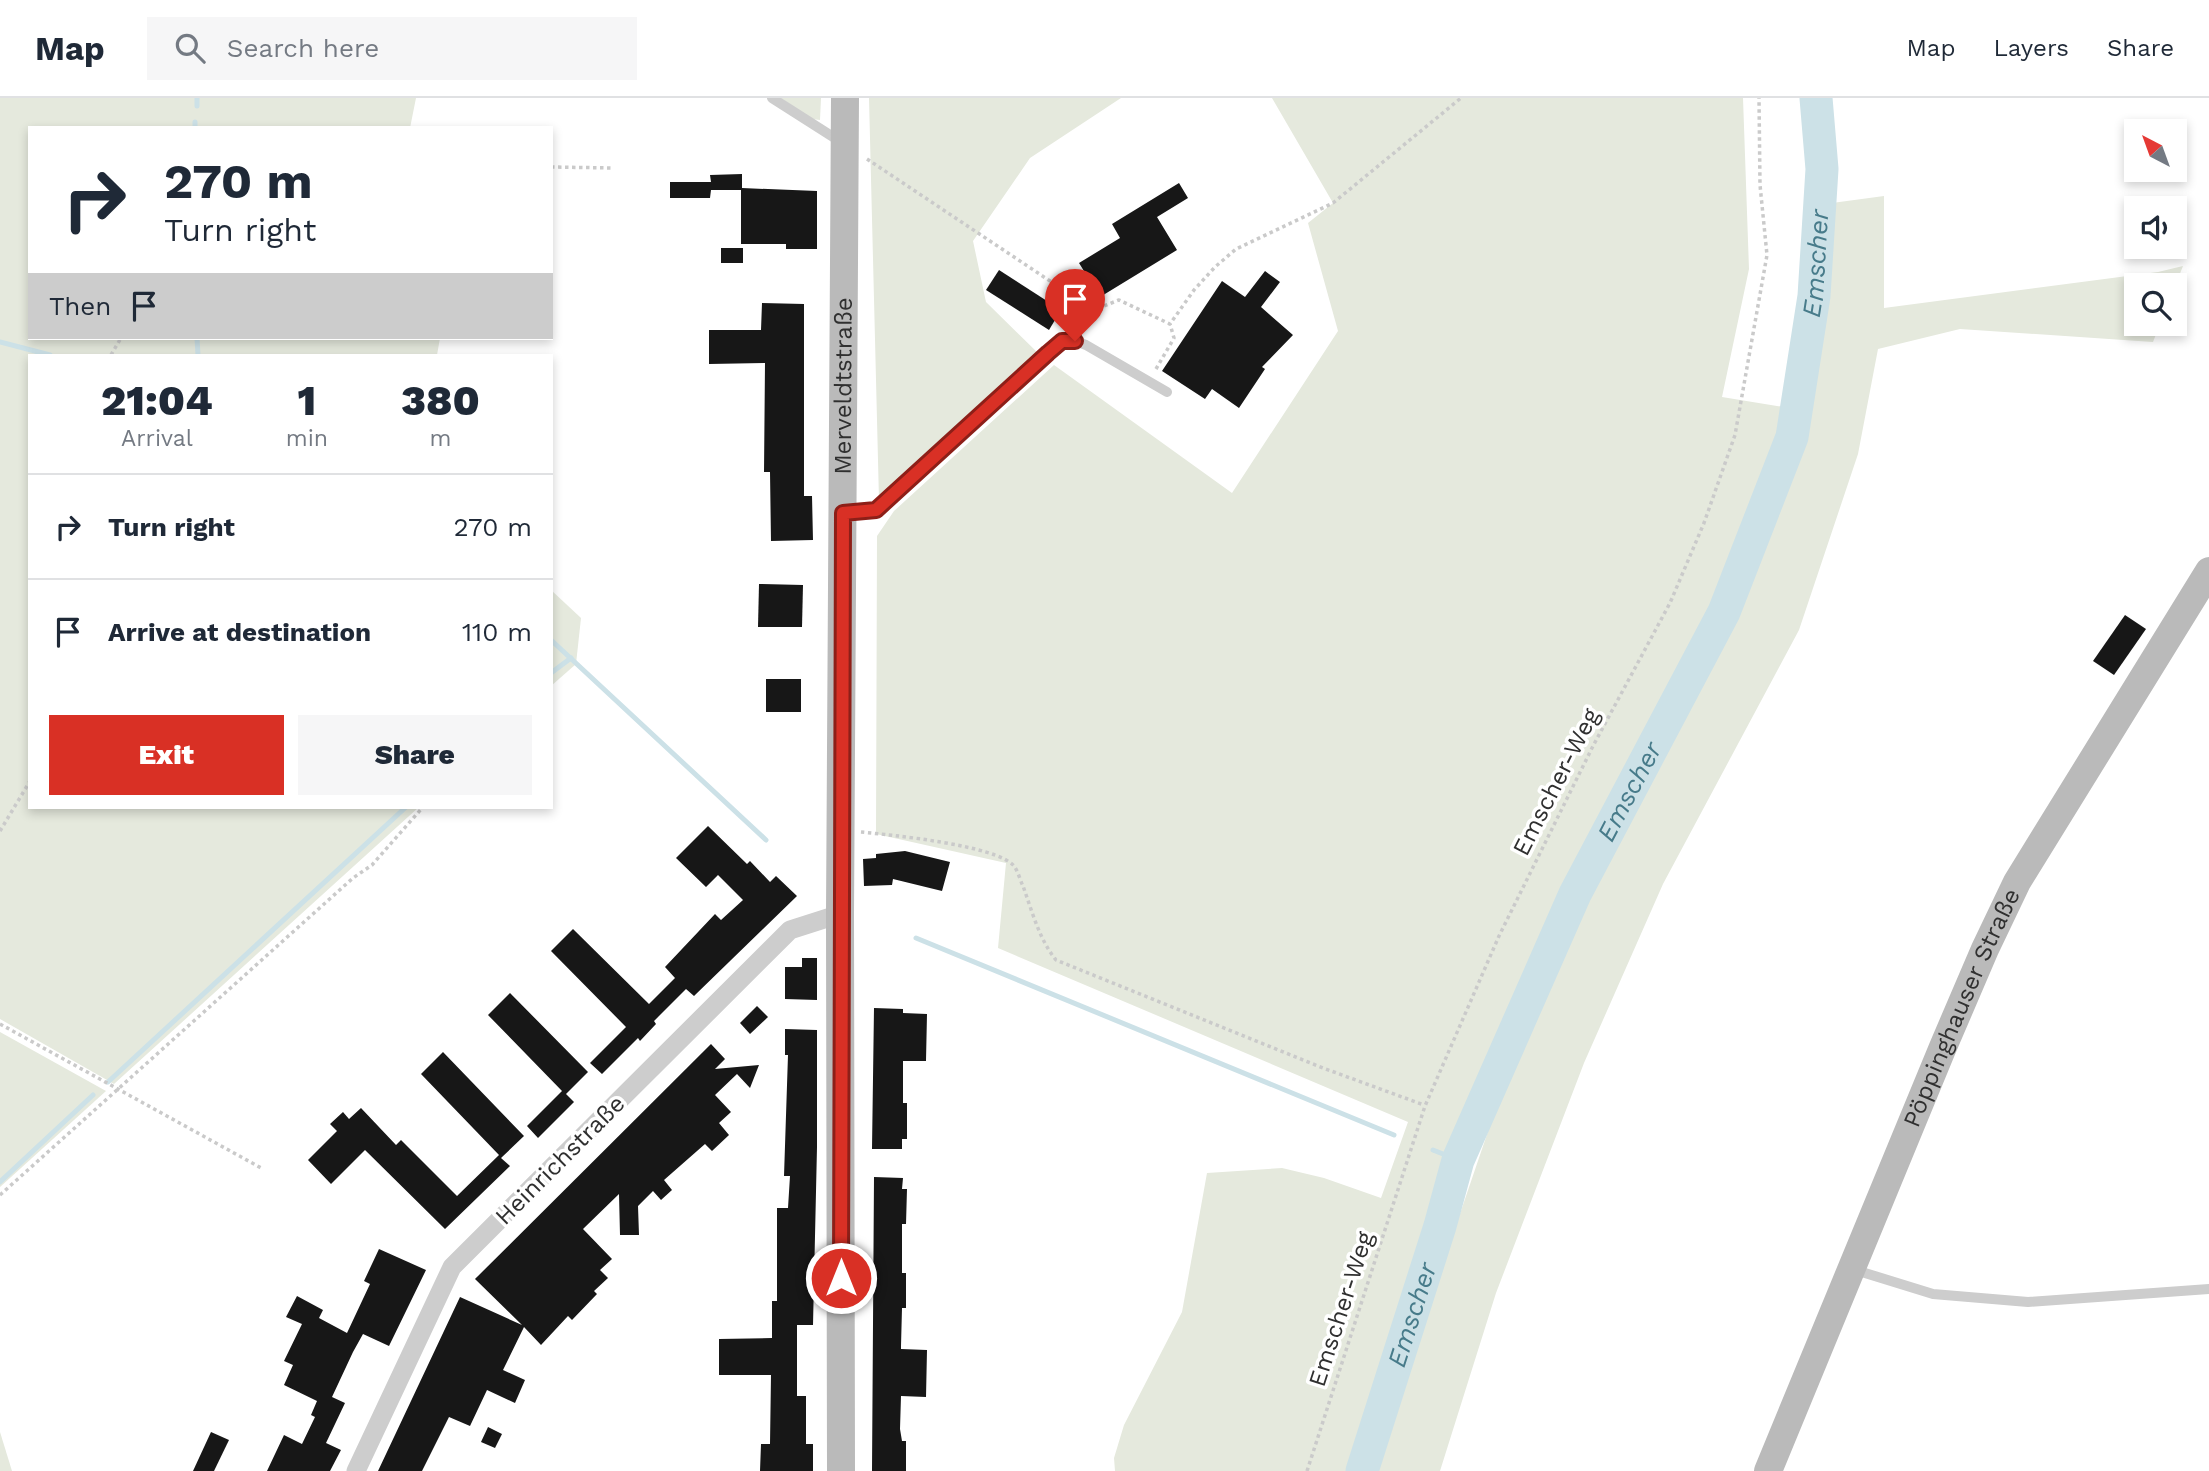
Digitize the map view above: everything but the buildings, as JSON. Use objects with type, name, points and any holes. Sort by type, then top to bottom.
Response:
[{"type":"main road","name":"Merveldtstraße","points":[[841,1471],[840,914],[845,98]]},
{"type":"main road","name":"Pöppinghauser Straße","points":[[1768,1471],[1974,974],[2017,882],[2209,571]]},
{"type":"street","name":"Heinrichstraße","points":[[356,1471],[452,1267],[790,930],[840,914]]},
{"type":"lane","points":[[772,98],[844,144]]},
{"type":"lane","points":[[843,513],[876,510],[1062,341],[1075,341],[1167,392]]},
{"type":"lane","points":[[1852,1269],[1933,1294],[2028,1301],[2209,1289]]},
{"type":"path","points":[[1170,324],[1194,290],[1236,249],[1333,203],[1461,98]]},
{"type":"path","name":"Emscher-Weg","points":[[1307,1471],[1424,1106],[1499,936],[1592,746],[1670,603],[1704,523],[1735,435],[1767,255],[1760,185],[1759,98]]},
{"type":"path","points":[[844,144],[1071,295],[1078,316],[1075,341]]},
{"type":"path","points":[[553,167],[613,168]]},
{"type":"path","points":[[1078,316],[1119,300],[1170,324],[1174,338],[1150,382]]},
{"type":"path","points":[[0,831],[28,784]]},
{"type":"path","points":[[0,1195],[353,878],[372,864],[422,809]]},
{"type":"path","points":[[842,831],[891,834],[951,844],[1003,857],[1015,867],[1046,947],[1056,960],[1323,1069],[1424,1106]]},
{"type":"path","points":[[0,1024],[263,1169]]},
{"type":"shaded area","points":[[0,98],[416,98],[410,126],[28,126],[28,340],[440,340],[437,354],[28,354],[28,809],[417,809],[114,1084],[0,1019]]},
{"type":"shaded area","points":[[781,98],[821,98],[820,120],[812,119]]},
{"type":"shaded area","points":[[869,98],[1121,98],[1030,158],[973,241],[986,302],[1039,354],[879,500]]},
{"type":"shaded area","points":[[1272,98],[1743,98],[1749,269],[1722,397],[1802,410],[1772,448],[1747,522],[1707,615],[1566,887],[1501,1027],[1446,1166],[1350,1471],[1115,1471],[1114,1458],[1124,1425],[1182,1312],[1207,1173],[1282,1168],[1324,1178],[1381,1198],[1408,1122],[998,948],[1006,863],[876,834],[877,536],[894,511],[1054,365],[1232,493],[1338,331],[1308,223],[1333,203]]},
{"type":"shaded area","points":[[1884,196],[1884,308],[2124,276],[2124,336],[2155,336],[2153,342],[1960,329],[1878,349],[1858,454],[1799,630],[1663,884],[1584,1063],[1496,1293],[1440,1471],[1377,1471],[1414,1349],[1498,1102],[1588,899],[1729,628],[1781,500],[1803,432],[1828,297],[1832,203]]},
{"type":"shaded area","points":[[2183,266],[2180,273],[2150,273],[2158,272]]},
{"type":"shaded area","points":[[553,592],[581,618],[576,664],[553,684]]},
{"type":"shaded area","points":[[0,1032],[106,1091],[0,1187]]},
{"type":"shaded area","points":[[0,1432],[12,1471],[0,1471]]},
{"type":"waterway","points":[[197,98],[197,106]]},
{"type":"waterway","name":"Emscher","points":[[1362,1471],[1440,1226],[1458,1160],[1575,894],[1724,612],[1792,437],[1814,296],[1822,169],[1816,98]]},
{"type":"waterway","points":[[197,340],[198,354]]},
{"type":"waterway","points":[[0,342],[46,354]]},
{"type":"waterway","points":[[553,642],[766,840]]},
{"type":"waterway","points":[[553,672],[571,658]]},
{"type":"waterway","points":[[108,1082],[404,809]]},
{"type":"waterway","points":[[916,938],[1394,1135]]},
{"type":"waterway","points":[[0,1182],[93,1095]]},
{"type":"waterway","points":[[1433,1150],[1458,1160]]},
{"type":"route","points":[[841,1278],[843,513],[876,510],[1062,341],[1075,341]]}]
